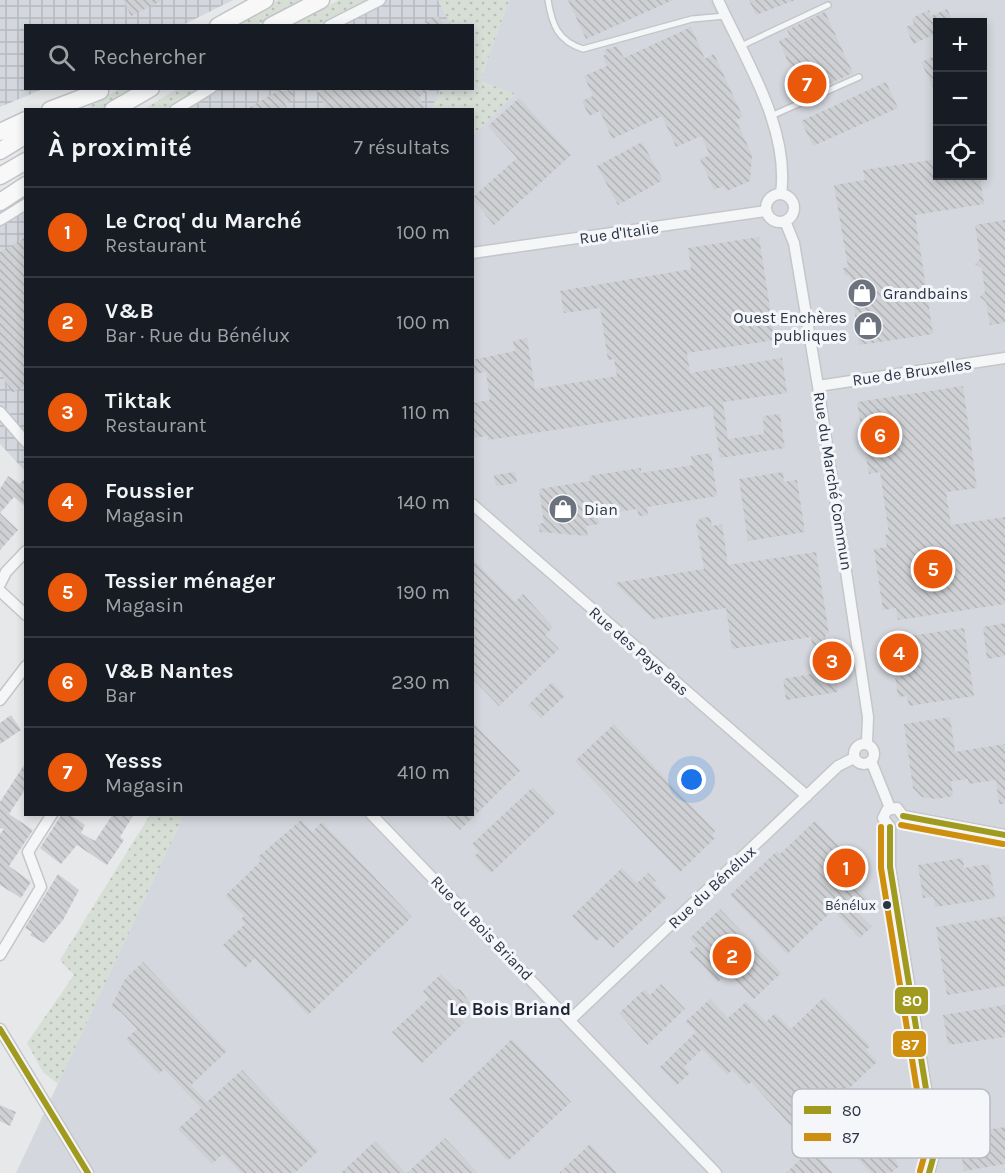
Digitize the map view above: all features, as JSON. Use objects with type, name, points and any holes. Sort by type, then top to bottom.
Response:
[{"type":"main road","points":[[222,24],[265,0]]},
{"type":"main road","points":[[275,24],[321,0]]},
{"type":"main road","points":[[55,108],[103,90]]},
{"type":"main road","points":[[72,108],[103,90]]},
{"type":"main road","points":[[116,108],[148,90]]},
{"type":"main road","points":[[0,132],[24,121]]},
{"type":"main road","points":[[0,151],[24,136]]},
{"type":"main road","points":[[0,176],[24,162]]},
{"type":"main road","points":[[0,202],[24,186]]},
{"type":"street","points":[[333,24],[380,0]]},
{"type":"street","points":[[718,0],[771,116],[780,145],[784,173],[781,194]]},
{"type":"street","points":[[178,108],[208,90]]},
{"type":"street","points":[[781,194],[789,198],[793,206],[792,215],[784,221],[775,221],[766,211],[769,199],[781,194]]},
{"type":"street","points":[[0,220],[24,205]]},
{"type":"street","name":"Rue d'Italie","points":[[474,253],[766,211]]},
{"type":"street","name":"Rue du Marché Commun","points":[[784,221],[794,243],[818,386],[868,717],[867,743]]},
{"type":"street","name":"Rue de Bruxelles","points":[[818,386],[1005,358]]},
{"type":"street","points":[[0,412],[24,440]]},
{"type":"street","name":"Rue des Pays Bas","points":[[474,506],[807,796]]},
{"type":"street","points":[[0,584],[6,572],[24,553]]},
{"type":"street","points":[[0,591],[24,613]]},
{"type":"street","points":[[0,700],[24,669]]},
{"type":"street","points":[[871,761],[862,764],[854,758],[855,748],[867,743],[874,749],[871,761],[890,808]]},
{"type":"street","name":"Rue du Bénélux","points":[[572,1019],[838,766],[854,758]]},
{"type":"street","points":[[890,808],[897,808],[903,816],[1005,835]]},
{"type":"street","points":[[890,808],[883,818],[890,827],[890,867],[926,1089]]},
{"type":"street","points":[[0,955],[41,886],[28,852],[51,816]]},
{"type":"street","name":"Rue du Bois Briand","points":[[373,816],[572,1019],[717,1173]]},
{"type":"street","points":[[890,827],[899,826],[903,816]]},
{"type":"street","points":[[0,1029],[88,1173]]},
{"type":"street","points":[[0,1051],[10,1045]]},
{"type":"street","points":[[928,1173],[933,1158]]},
{"type":"lane","points":[[548,0],[557,32],[568,45],[582,50],[692,19],[725,16]]},
{"type":"lane","points":[[739,47],[828,5]]},
{"type":"lane","points":[[771,116],[859,77]]},
{"type":"shaded area","points":[[0,0],[233,0],[185,24],[24,24],[24,90],[41,90],[0,107]]},
{"type":"shaded area","points":[[278,0],[307,0],[258,24],[235,24]]},
{"type":"shaded area","points":[[339,0],[366,0],[320,24],[293,24]]},
{"type":"shaded area","points":[[366,0],[438,0],[450,24],[322,24]]},
{"type":"shaded area","points":[[438,0],[509,0],[480,81],[516,94],[474,135],[474,108],[432,108],[440,90],[474,90],[474,24],[450,24]]},
{"type":"shaded area","points":[[509,0],[1005,0],[1005,1173],[16,1173],[184,816],[474,816],[474,134],[515,94],[480,81]]},
{"type":"shaded area","points":[[117,90],[139,90],[107,108],[86,108]]},
{"type":"shaded area","points":[[175,90],[202,90],[170,108],[146,108]]},
{"type":"shaded area","points":[[202,90],[440,90],[432,108],[171,108]]},
{"type":"shaded area","points":[[24,196],[24,470],[0,444],[0,211]]},
{"type":"shaded area","points":[[149,816],[184,816],[58,1084],[43,1072],[27,1043],[74,975],[60,960]]},
{"type":"building","points":[[123,0],[163,0],[131,16]]},
{"type":"building","points":[[568,0],[673,0],[586,39]]},
{"type":"building","points":[[749,0],[795,0],[756,15]]},
{"type":"building","points":[[947,9],[951,18],[933,18],[933,35],[913,44],[906,27],[914,24],[912,18],[929,10],[931,16]]},
{"type":"building","points":[[825,12],[853,73],[809,93],[806,85],[799,88],[779,41],[790,36],[787,30]]},
{"type":"building","points":[[438,15],[443,24],[423,24]]},
{"type":"building","points":[[691,27],[705,59],[714,54],[743,117],[736,120],[752,155],[750,181],[727,191],[724,186],[714,190],[700,159],[710,155],[701,136],[676,147],[662,116],[612,139],[600,111],[589,116],[582,101],[593,96],[584,76],[607,66],[603,56],[606,54],[604,50],[617,46],[624,58]]},
{"type":"building","points":[[933,57],[933,87],[921,62]]},
{"type":"building","points":[[886,82],[898,108],[813,146],[801,121]]},
{"type":"building","points":[[280,90],[291,90],[295,98],[285,104],[287,108],[248,108]]},
{"type":"building","points":[[316,90],[430,90],[419,97],[425,108],[326,108]]},
{"type":"building","points":[[519,98],[571,155],[494,225],[474,200],[474,196],[517,158],[488,126]]},
{"type":"building","points":[[642,142],[663,180],[618,205],[597,166]]},
{"type":"building","points":[[933,160],[933,180],[981,180],[984,204],[915,215],[933,334],[859,345],[850,276],[845,276],[843,268],[848,267],[834,185],[865,180],[863,170]]},
{"type":"building","points":[[1005,220],[1005,323],[990,325],[986,302],[980,297],[985,292],[982,269],[975,264],[980,259],[975,225]]},
{"type":"building","points":[[759,237],[775,340],[687,353],[690,373],[782,358],[787,393],[723,402],[728,439],[764,434],[763,416],[780,414],[785,448],[720,458],[712,406],[488,440],[487,436],[474,438],[474,403],[490,400],[486,372],[474,374],[474,360],[515,351],[513,341],[527,338],[535,389],[617,376],[614,359],[608,360],[600,308],[564,313],[560,291],[691,269],[688,248]]},
{"type":"building","points":[[24,238],[24,386],[12,393],[0,372],[0,252]]},
{"type":"building","points":[[963,386],[977,488],[946,492],[951,525],[1005,517],[1005,604],[898,620],[896,608],[883,610],[874,549],[887,547],[885,535],[889,534],[880,472],[869,474],[857,402]]},
{"type":"building","points":[[711,453],[717,496],[647,507],[648,515],[639,516],[637,509],[597,515],[599,524],[586,526],[588,536],[540,532],[538,524],[544,523],[539,489],[590,481],[589,476],[641,468],[641,473],[693,465],[691,456]]},
{"type":"building","points":[[515,472],[517,483],[496,486],[494,475]]},
{"type":"building","points":[[783,472],[784,482],[797,480],[805,532],[748,541],[739,479]]},
{"type":"building","points":[[8,476],[20,484],[24,479],[24,505],[14,497],[0,513],[0,489]]},
{"type":"building","points":[[0,513],[18,530],[0,550]]},
{"type":"building","points":[[710,517],[712,526],[722,524],[728,565],[816,552],[829,634],[825,634],[831,671],[835,671],[838,692],[786,700],[783,679],[811,674],[810,671],[816,670],[811,637],[732,649],[726,608],[653,619],[614,583],[704,569],[696,524],[701,518]]},
{"type":"building","points":[[474,560],[515,602],[523,594],[553,627],[545,635],[559,649],[499,706],[474,680]]},
{"type":"building","points":[[1005,623],[1005,656],[987,659],[983,627]]},
{"type":"building","points":[[964,628],[974,696],[909,706],[907,696],[898,697],[891,648],[897,647],[896,638]]},
{"type":"building","points":[[552,682],[565,696],[541,718],[528,705]]},
{"type":"building","points":[[11,715],[21,730],[0,744],[0,723]]},
{"type":"building","points":[[950,717],[955,752],[1005,744],[1005,804],[999,804],[996,780],[969,784],[968,779],[951,781],[953,796],[936,799],[922,797],[913,788],[904,724]]},
{"type":"building","points":[[474,724],[520,771],[460,830],[447,816],[474,816]]},
{"type":"building","points":[[614,724],[715,831],[712,836],[715,838],[680,872],[575,761]]},
{"type":"building","points":[[24,765],[24,791],[9,814],[33,830],[9,866],[31,882],[21,898],[0,885],[0,834],[4,829],[0,828],[0,802]]},
{"type":"building","points":[[533,787],[556,812],[491,873],[474,856],[479,852],[472,844]]},
{"type":"building","points":[[61,816],[72,816],[85,825],[81,833],[95,841],[112,816],[133,816],[120,837],[124,840],[107,865],[77,845],[61,864],[40,848]]},
{"type":"building","points":[[301,820],[312,832],[322,822],[412,917],[308,1015],[255,958],[245,968],[223,945],[245,924],[241,919],[244,916],[225,896],[261,861],[258,857]]},
{"type":"building","points":[[815,821],[866,876],[856,886],[870,901],[858,913],[872,927],[859,938],[833,910],[787,954],[730,895],[777,851],[780,854]]},
{"type":"building","points":[[963,858],[964,868],[989,864],[995,898],[935,907],[933,897],[923,898],[918,865]]},
{"type":"building","points":[[622,868],[637,883],[648,873],[656,881],[653,883],[667,897],[613,948],[602,936],[596,941],[572,916]]},
{"type":"building","points":[[58,874],[79,890],[63,920],[44,943],[30,935],[32,932],[25,928]]},
{"type":"building","points":[[720,909],[781,973],[754,999],[728,972],[718,982],[690,952],[697,946],[690,938]]},
{"type":"building","points":[[1005,916],[1005,986],[947,995],[936,927]]},
{"type":"building","points":[[143,962],[227,1051],[191,1085],[207,1102],[242,1070],[318,1151],[295,1173],[241,1173],[223,1154],[212,1164],[178,1129],[201,1108],[164,1069],[159,1074],[126,1039],[137,1029],[121,1012],[111,1007],[125,979]]},
{"type":"building","points":[[441,974],[456,989],[461,990],[471,1005],[458,1017],[464,1023],[422,1063],[392,1032],[429,998],[423,991]]},
{"type":"building","points":[[661,984],[685,1009],[647,1045],[619,1013],[645,989],[650,995]]},
{"type":"building","points":[[824,997],[870,1046],[866,1050],[877,1062],[848,1089],[792,1089],[792,1127],[751,1082],[747,1086],[732,1070],[727,1075],[702,1049],[684,1067],[690,1073],[677,1085],[660,1067],[696,1032],[685,1022],[710,999],[728,1018],[746,1002],[766,1022],[775,1013],[791,1029]]},
{"type":"building","points":[[1005,1005],[1005,1037],[948,1045],[943,1015]]},
{"type":"building","points":[[512,1039],[571,1102],[508,1161],[449,1099]]},
{"type":"building","points":[[0,1105],[16,1112],[10,1126],[0,1121]]},
{"type":"building","points":[[1005,1127],[1005,1164],[964,1171],[962,1158],[990,1158],[990,1129]]},
{"type":"building","points":[[445,1138],[478,1173],[407,1173]]},
{"type":"building","points":[[375,1141],[406,1173],[341,1173]]},
{"type":"building","points":[[590,1144],[617,1173],[559,1173]]},
{"type":"building","points":[[802,1158],[819,1158],[833,1173],[786,1173]]},
{"type":"building","points":[[857,1158],[896,1158],[899,1166],[891,1173],[871,1173]]},
{"type":"transit line","name":"80","points":[[903,816],[1005,835]]},
{"type":"transit line","name":"87","points":[[901,825],[1003,844]]},
{"type":"transit line","name":"87","points":[[881,827],[881,868],[917,1089]]},
{"type":"transit line","name":"80","points":[[890,827],[890,867],[926,1089]]},
{"type":"transit line","name":"80","points":[[0,1029],[88,1173]]},
{"type":"transit line","name":"87","points":[[920,1171],[924,1158]]},
{"type":"transit line","name":"80","points":[[929,1173],[933,1158]]},
{"type":"place","name":"Yesss","points":[[807,84]]},
{"type":"place","name":"Grandbains","points":[[862,293]]},
{"type":"place","name":"Ouest Enchères publiques","points":[[868,326]]},
{"type":"place","name":"V&B Nantes","points":[[880,435]]},
{"type":"place","name":"Dian","points":[[563,509]]},
{"type":"place","name":"Tessier ménager","points":[[933,569]]},
{"type":"place","name":"Foussier","points":[[899,653]]},
{"type":"place","name":"Tiktak","points":[[832,661]]},
{"type":"place","name":"Le Croq' du Marché","points":[[846,868]]},
{"type":"place","name":"Bénélux","points":[[887,905]]},
{"type":"place","name":"V&B","points":[[732,956]]},
{"type":"district","name":"Le Bois Briand","points":[[510,1009]]}]
